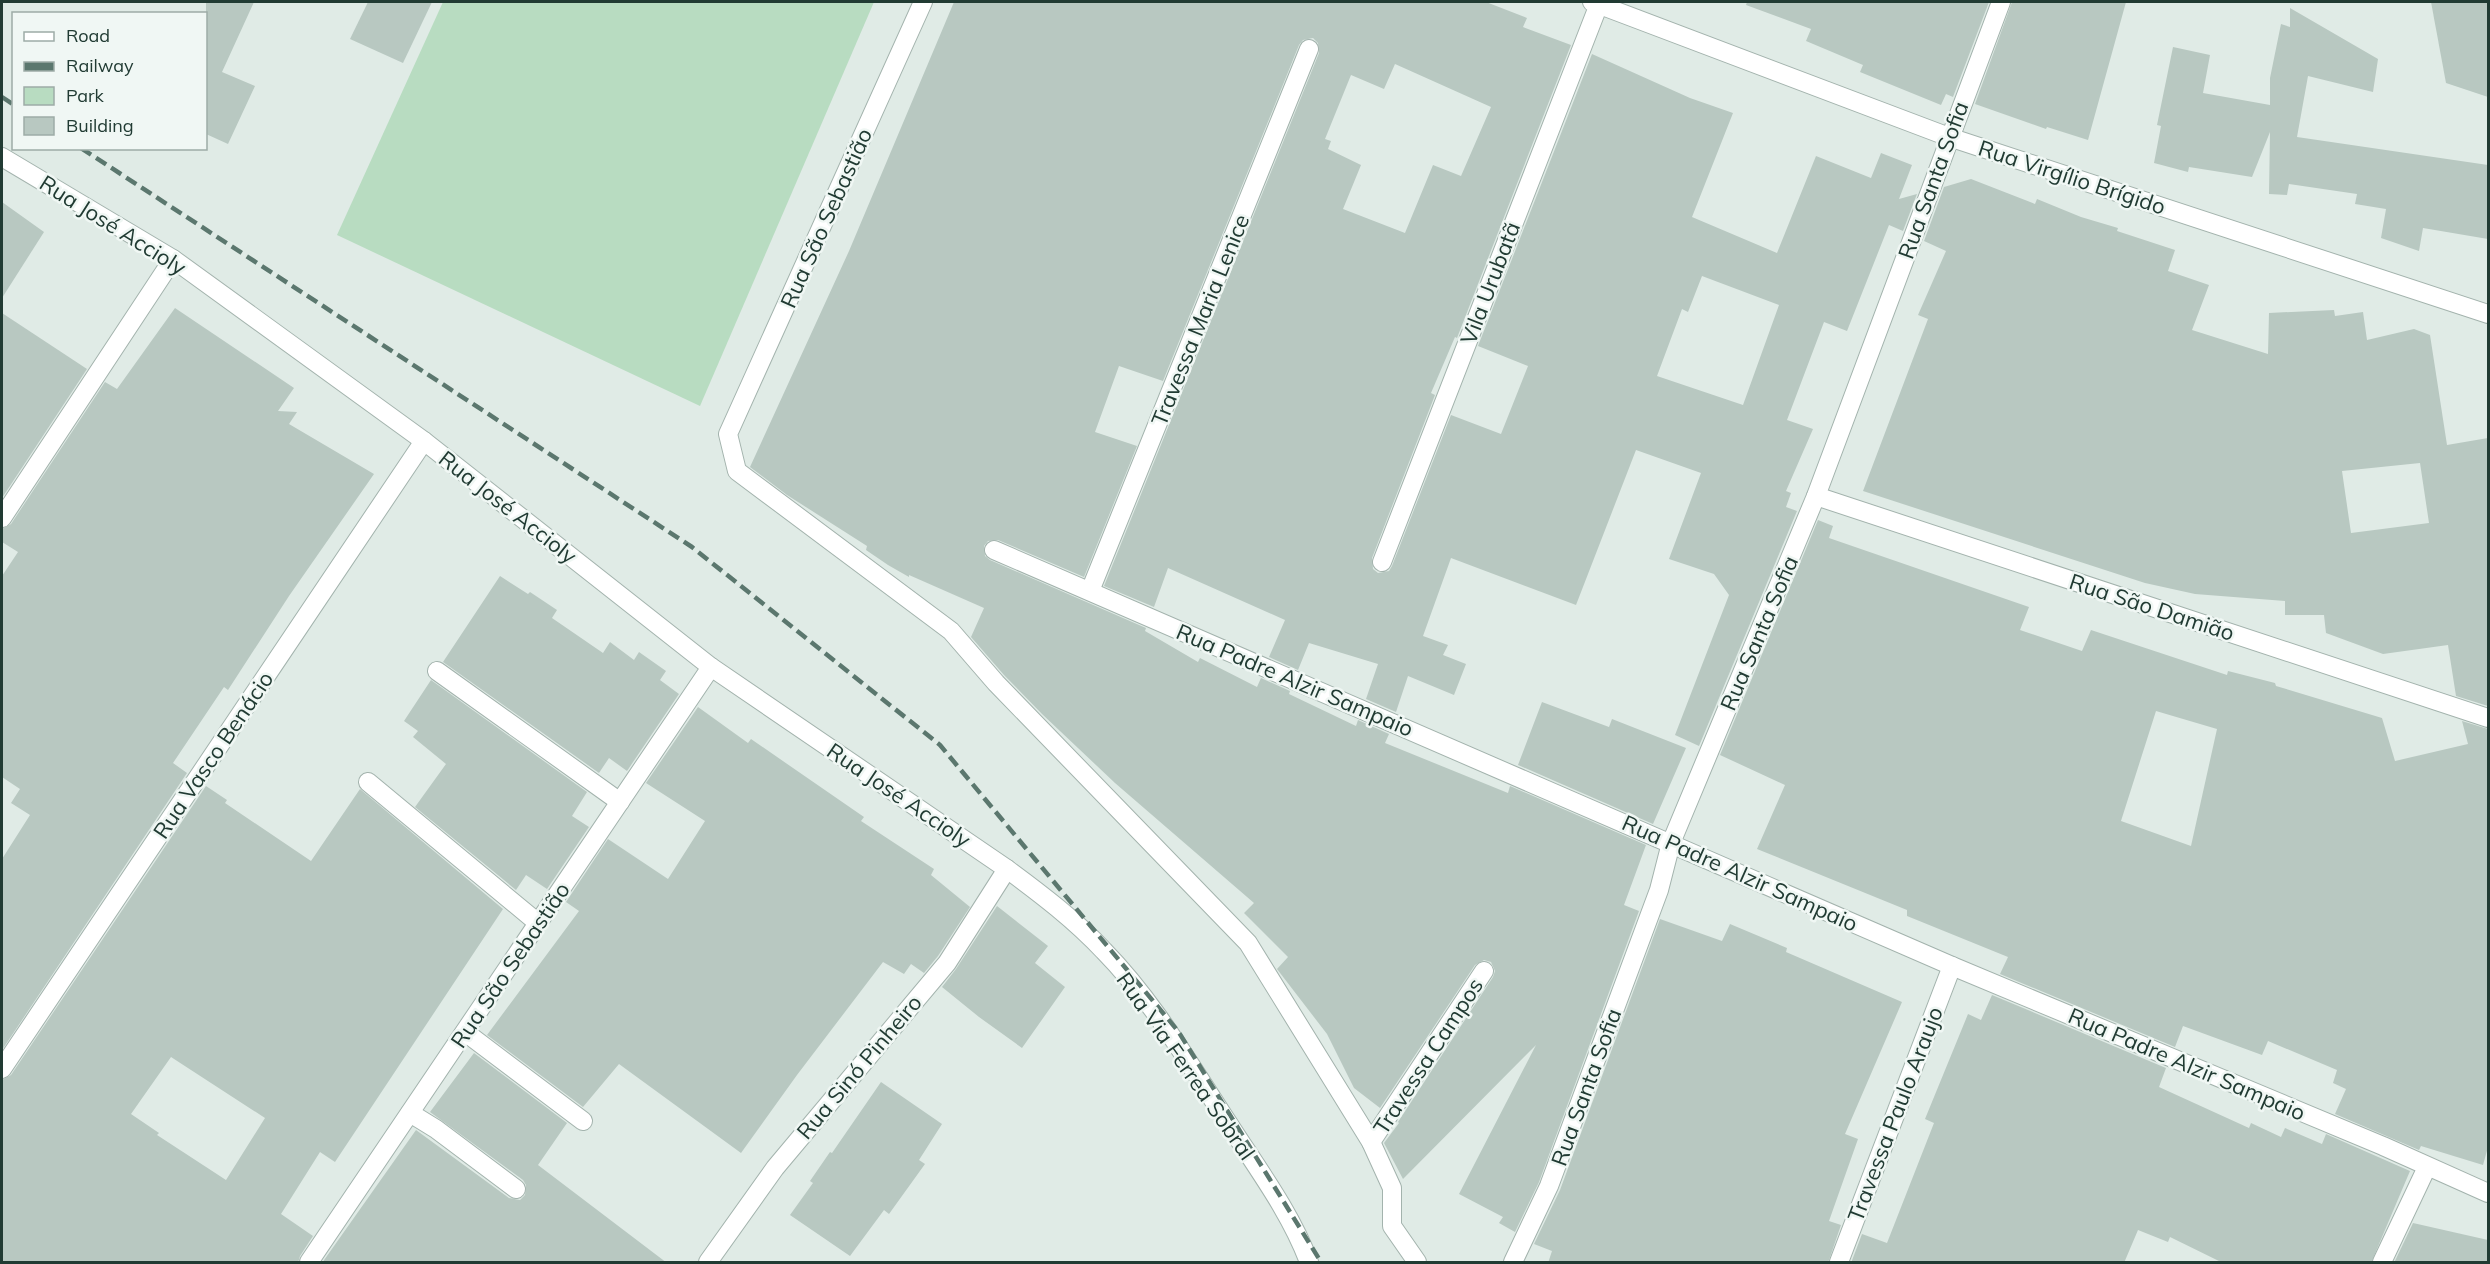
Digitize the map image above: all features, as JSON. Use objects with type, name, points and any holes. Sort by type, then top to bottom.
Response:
[{"type":"street","name":"Rua São Sebastião","points":[[923,2],[728,434],[737,471],[951,631],[996,683],[1248,943],[1371,1142]]},
{"type":"street","name":"Rua Santa Sofia","points":[[1513,1263],[1549,1186],[1659,890],[1671,843],[1816,496],[2001,2]]},
{"type":"street","name":"Rua Virgílio Brígido","points":[[1596,3],[1949,137],[2488,314]]},
{"type":"street","name":"Vila Urubatã","points":[[1382,562],[1596,3]]},
{"type":"street","name":"Travessa Maria Lenice","points":[[1090,591],[1309,49]]},
{"type":"street","name":"Rua José Accioly","points":[[2,157],[173,259],[424,441],[711,667],[1007,869]]},
{"type":"street","points":[[2,518],[173,259]]},
{"type":"street","name":"Rua Vasco Benácio","points":[[2,1069],[424,441]]},
{"type":"street","name":"Rua São Damião","points":[[1816,496],[2488,718]]},
{"type":"street","name":"Rua Padre Alzir Sampaio","points":[[994,550],[1952,966],[2384,1146],[2488,1193]]},
{"type":"street","name":"Rua São Sebastião","points":[[312,1257],[711,667]]},
{"type":"street","points":[[437,671],[620,802]]},
{"type":"street","points":[[368,782],[538,923]]},
{"type":"street","name":"Rua Sinó Pinheiro","points":[[708,1263],[775,1168],[947,963],[1007,869]]},
{"type":"street","name":"Rua Via Ferrea Sobral","points":[[1007,869],[1049,901],[1104,951],[1144,998],[1264,1178],[1299,1237],[1309,1263]]},
{"type":"street","name":"Travessa Paulo Araujo","points":[[1839,1263],[1952,966]]},
{"type":"street","name":"Travessa Campos","points":[[1371,1142],[1484,971]]},
{"type":"street","points":[[465,1032],[583,1121]]},
{"type":"street","points":[[410,1113],[436,1129],[516,1189]]},
{"type":"street","points":[[1371,1142],[1392,1188],[1392,1227],[1417,1263]]},
{"type":"street","points":[[2382,1263],[2427,1167]]},
{"type":"street","points":[[312,1257],[331,1263]]},
{"type":"green space","points":[[443,2],[874,2],[700,406],[337,235]]},
{"type":"building","points":[[206,2],[254,2],[222,72],[255,86],[228,144],[207,134]]},
{"type":"building","points":[[368,2],[432,2],[403,63],[350,39]]},
{"type":"building","points":[[954,2],[1486,2],[1527,18],[1523,27],[1571,45],[1457,338],[1455,337],[1431,393],[1435,395],[1372,558],[1373,569],[1378,573],[1389,571],[1392,566],[1451,415],[1501,434],[1528,366],[1478,346],[1592,54],[1690,98],[1733,113],[1692,217],[1777,253],[1816,156],[1871,178],[1881,153],[1912,165],[1899,199],[1917,194],[1903,231],[1889,225],[1847,331],[1824,322],[1787,420],[1813,429],[1786,491],[1791,493],[1786,507],[1797,511],[1699,746],[1675,735],[1729,595],[1714,574],[1669,559],[1701,473],[1636,450],[1576,605],[1451,558],[1423,636],[1448,645],[1443,655],[1466,664],[1454,695],[1408,676],[1396,712],[1366,699],[1378,664],[1309,643],[1298,670],[1269,657],[1285,620],[1168,568],[1154,607],[1104,586],[1319,53],[1318,43],[1313,38],[1303,40],[1299,45],[1163,381],[1119,366],[1095,432],[1137,446],[1084,577],[998,540],[988,541],[984,546],[985,556],[990,560],[1146,628],[1145,631],[1198,662],[1200,658],[1257,687],[1261,678],[1356,726],[1358,720],[1389,734],[1385,743],[1508,793],[1510,786],[1646,845],[1624,905],[1639,911],[1539,1182],[1515,1232],[1499,1223],[1503,1217],[1459,1194],[1536,1045],[1403,1179],[1384,1143],[1493,977],[1495,971],[1491,962],[1484,960],[1475,965],[1380,1108],[1354,1088],[1327,1034],[1277,969],[1288,957],[1244,913],[1254,903],[1115,783],[1004,675],[971,637],[984,608],[909,575],[909,577],[888,565],[866,550],[867,546],[787,495],[750,467],[849,251]],"holes":[[[1395,64],[1491,107],[1461,176],[1433,165],[1405,233],[1343,209],[1361,165],[1328,149],[1331,141],[1325,139],[1351,75],[1384,89]],[[1702,276],[1779,305],[1743,405],[1657,376],[1682,309],[1688,312]]]},
{"type":"building","points":[[1747,2],[1989,2],[1953,97],[1946,94],[1941,105],[1860,72],[1863,65],[1806,41],[1811,29],[1746,5]]},
{"type":"building","points":[[2012,2],[2126,2],[2088,140],[2047,127],[2046,129],[1975,104]]},
{"type":"building","points":[[2431,2],[2488,2],[2488,97],[2446,83]]},
{"type":"building","points":[[2290,8],[2378,59],[2373,92],[2308,76],[2297,137],[2488,165],[2488,239],[2423,228],[2419,251],[2381,238],[2386,209],[2355,204],[2357,194],[2289,184],[2287,195],[2269,194],[2270,132],[2252,177],[2189,167],[2188,172],[2154,163],[2161,126],[2157,125],[2173,47],[2210,55],[2203,93],[2270,105],[2270,78],[2281,24],[2290,27]]},
{"type":"building","points":[[1971,179],[2035,204],[2037,199],[2081,217],[2118,228],[2117,231],[2175,250],[2168,271],[2209,285],[2192,330],[2268,354],[2269,313],[2334,310],[2335,316],[2363,312],[2367,340],[2414,329],[2430,335],[2447,445],[2488,438],[2488,706],[2456,696],[2448,645],[2383,654],[2326,633],[2324,615],[2285,615],[2285,601],[2195,594],[2145,583],[1863,491],[1928,319],[1918,315],[1946,251],[1924,241],[1944,187]],"holes":[[[2420,463],[2429,523],[2351,533],[2342,471]]]},
{"type":"building","points":[[2,202],[44,232],[2,298]]},
{"type":"building","points":[[175,308],[294,388],[278,411],[297,412],[289,424],[374,474],[289,596],[228,690],[224,687],[173,763],[187,773],[2,1050],[2,859],[30,815],[11,803],[20,789],[2,777],[2,576],[18,552],[2,542],[2,529],[11,524],[105,382],[117,389]]},
{"type":"building","points":[[2,313],[87,369],[2,498]]},
{"type":"building","points":[[1818,520],[1833,526],[1829,538],[2029,607],[2020,630],[2082,651],[2091,630],[2227,675],[2228,671],[2275,683],[2276,686],[2382,718],[2395,761],[2468,744],[2462,721],[2488,729],[2488,1147],[2483,1165],[2421,1146],[2419,1150],[2335,1114],[2346,1089],[2333,1083],[2337,1070],[2268,1041],[2262,1055],[2183,1026],[2175,1047],[2000,974],[2008,957],[1907,916],[1907,910],[1757,849],[1785,785],[1720,755]],"holes":[[[2156,711],[2217,729],[2191,846],[2121,821]]]},
{"type":"building","points":[[500,576],[557,610],[552,618],[603,653],[610,642],[634,660],[639,652],[666,671],[660,680],[679,694],[627,771],[609,758],[599,773],[443,662]]},
{"type":"building","points":[[431,680],[587,792],[572,816],[589,827],[547,889],[526,875],[516,890],[415,807],[446,764],[413,737],[418,731],[404,721]]},
{"type":"building","points":[[1542,702],[1609,727],[1612,719],[1686,748],[1653,824],[1518,765]]},
{"type":"building","points":[[698,707],[748,743],[751,739],[864,817],[861,821],[934,869],[931,875],[970,907],[924,973],[911,964],[904,974],[883,962],[741,1153],[619,1064],[583,1107],[487,1035],[579,911],[566,902],[608,839],[668,879],[705,821],[646,783]]},
{"type":"building","points":[[206,786],[227,800],[225,803],[311,861],[360,789],[503,909],[335,1162],[320,1152],[281,1214],[313,1236],[298,1263],[2,1263],[2,1080],[11,1075]],"holes":[[[171,1057],[265,1118],[226,1180],[157,1135],[159,1133],[131,1114]]]},
{"type":"building","points":[[997,906],[1048,946],[1035,963],[1065,987],[1022,1048],[942,987]]},
{"type":"building","points":[[1660,919],[1722,941],[1730,924],[1787,948],[1786,952],[1902,1002],[1845,1134],[1858,1139],[1829,1221],[1841,1225],[1828,1263],[1548,1263],[1552,1251],[1534,1244],[1560,1190]]},
{"type":"building","points":[[1992,995],[2166,1068],[2159,1087],[2249,1128],[2251,1123],[2281,1137],[2285,1128],[2322,1144],[2326,1134],[2410,1171],[2371,1263],[2223,1263],[2170,1237],[2168,1242],[2138,1230],[2124,1263],[1851,1263],[1862,1234],[1887,1243],[1934,1123],[1925,1119],[1968,1014],[1981,1020]]},
{"type":"building","points":[[474,1053],[567,1123],[538,1165],[667,1263],[322,1263],[416,1130],[509,1198],[520,1200],[525,1195],[526,1185],[523,1180],[430,1112]]},
{"type":"building","points":[[881,1082],[942,1124],[919,1160],[925,1164],[889,1214],[884,1210],[850,1256],[790,1215],[813,1183],[810,1181]]},
{"type":"building","points":[[2413,1223],[2488,1240],[2488,1263],[2394,1263]]},
{"type":"railway","points":[[2,97],[12,104]]},
{"type":"railway","points":[[84,150],[692,547],[940,745],[1178,1031],[1321,1262]]}]
